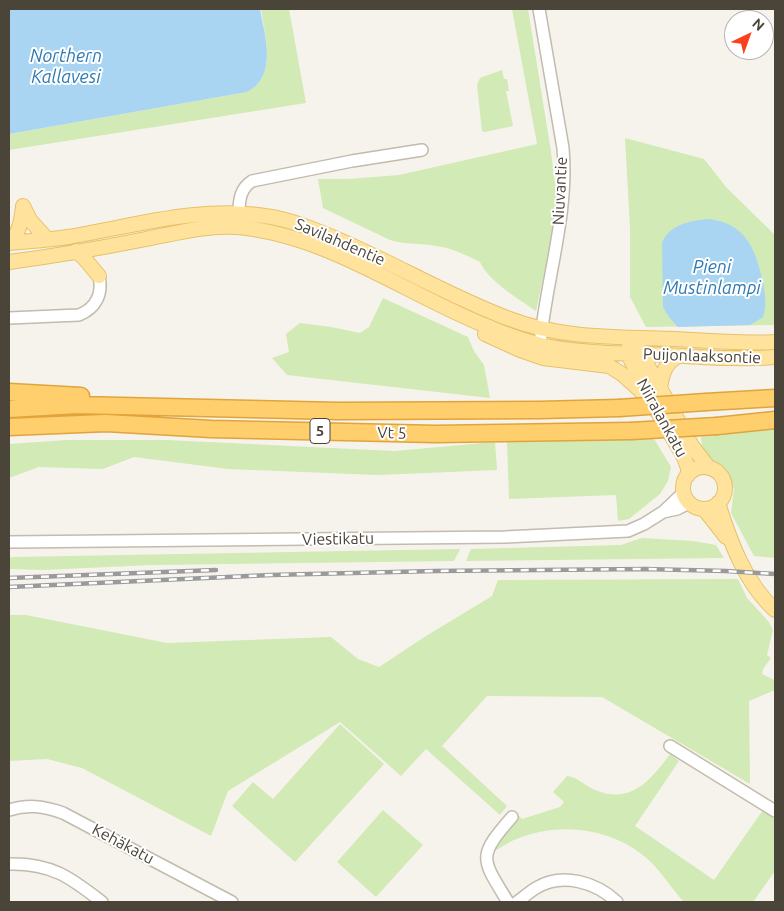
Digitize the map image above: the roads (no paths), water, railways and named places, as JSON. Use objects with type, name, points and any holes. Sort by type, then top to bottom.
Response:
[{"type":"highway","points":[[9,392],[85,397],[140,406]]},
{"type":"highway","name":"Vt 5","points":[[9,409],[77,405],[337,411],[540,410],[619,408],[775,398]]},
{"type":"highway","name":"Vt 5","points":[[9,426],[106,423],[211,429],[436,434],[631,431],[717,426],[775,420]]},
{"type":"main road","points":[[9,243],[15,237],[21,224],[23,206],[30,220],[47,239]]},
{"type":"main road","name":"Savilahdentie","points":[[9,243],[68,237],[208,213],[239,213],[283,219],[307,226],[385,260],[498,314],[542,329],[561,333],[630,337]]},
{"type":"main road","name":"Savilahdentie","points":[[9,262],[102,247],[190,229],[237,227],[272,233],[315,246],[483,324],[540,344],[560,348],[628,354]]},
{"type":"main road","points":[[99,276],[96,255],[102,247]]},
{"type":"main road","points":[[76,251],[99,276]]},
{"type":"main road","points":[[415,292],[475,329],[520,350],[543,358],[608,366],[622,374],[650,399]]},
{"type":"main road","points":[[628,354],[630,337]]},
{"type":"main road","name":"Niiralankatu","points":[[630,337],[643,354],[693,448],[709,468]]},
{"type":"main road","name":"Puijonlaaksontie","points":[[630,337],[775,342]]},
{"type":"main road","name":"Niiralankatu","points":[[628,354],[650,399],[684,457],[688,474]]},
{"type":"main road","name":"Puijonlaaksontie","points":[[628,354],[749,359],[775,357]]},
{"type":"main road","points":[[660,388],[665,368],[678,356]]},
{"type":"main road","points":[[700,468],[709,468],[718,473],[724,482],[724,494],[718,503],[710,508],[696,508],[686,498],[683,484],[688,474],[700,468]]},
{"type":"main road","points":[[718,503],[733,546],[757,592],[775,610]]},
{"type":"main road","points":[[704,509],[733,546]]},
{"type":"street","name":"Niuvantie","points":[[539,9],[563,148],[565,170],[562,210],[540,344]]},
{"type":"street","points":[[237,227],[240,198],[245,186],[252,181],[422,150]]},
{"type":"street","points":[[9,318],[79,316],[89,311],[96,304],[100,291],[99,276]]},
{"type":"street","name":"Viestikatu","points":[[9,542],[505,537],[628,531],[644,524],[686,498]]},
{"type":"street","points":[[670,746],[775,811]]},
{"type":"street","name":"Kehäkatu","points":[[9,810],[23,806],[42,806],[63,813],[232,902]]},
{"type":"street","points":[[508,902],[488,867],[485,854],[491,841],[512,817]]},
{"type":"street","points":[[9,864],[37,865],[59,873],[102,902]]},
{"type":"street","points":[[517,902],[536,888],[545,884],[569,880],[593,886],[610,895],[617,902]]},
{"type":"water","name":"Northern Kallavesi","points":[[9,9],[260,9],[266,43],[266,66],[263,76],[257,85],[247,92],[9,134]]},
{"type":"water","name":"Pieni Mustinlampi","points":[[707,219],[731,225],[740,232],[747,239],[757,259],[763,283],[765,308],[763,317],[750,325],[678,327],[663,307],[662,243],[665,237],[680,225]]},
{"type":"railway","points":[[9,587],[271,575],[435,571],[645,569],[775,574]]},
{"type":"railway","points":[[9,578],[216,570]]}]
